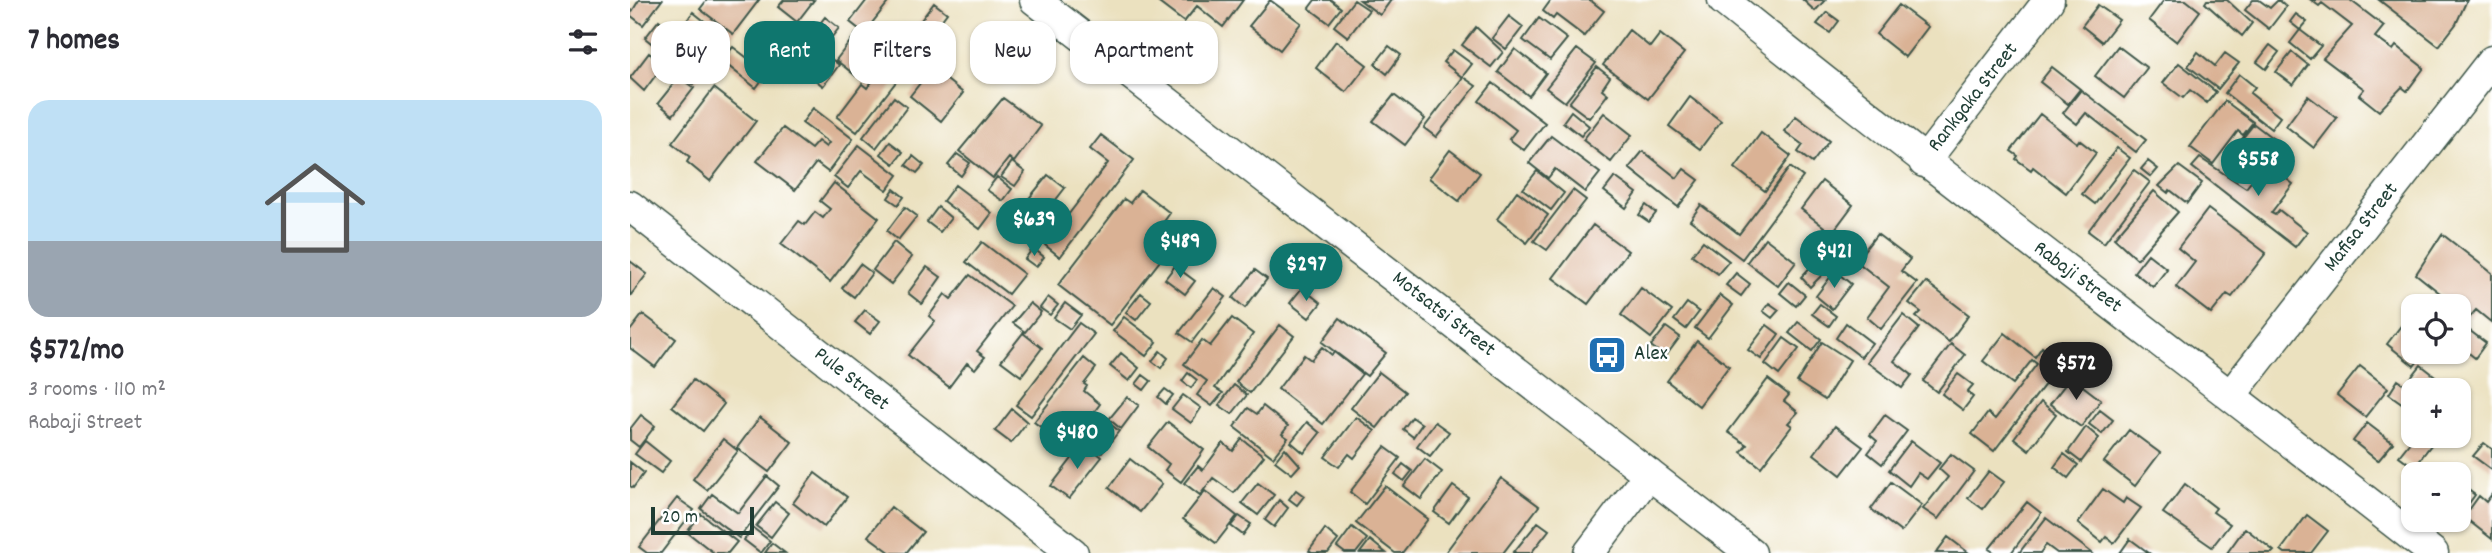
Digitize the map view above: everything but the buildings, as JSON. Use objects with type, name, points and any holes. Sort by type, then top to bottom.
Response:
[{"type":"street","name":"Rabaji Street","points":[[1723,0],[1924,162],[2231,395],[2432,553]]},
{"type":"street","name":"Rankgaka Street","points":[[1924,162],[2049,0]]},
{"type":"street","name":"Motsatsi Street","points":[[1041,2],[1751,553]]},
{"type":"street","name":"Mafisa Street","points":[[2231,395],[2492,61]]},
{"type":"street","name":"Pule Street","points":[[630,206],[1073,553]]},
{"type":"street","points":[[1589,553],[1649,474]]},
{"type":"place","name":"Alex","points":[[1607,355]]}]
